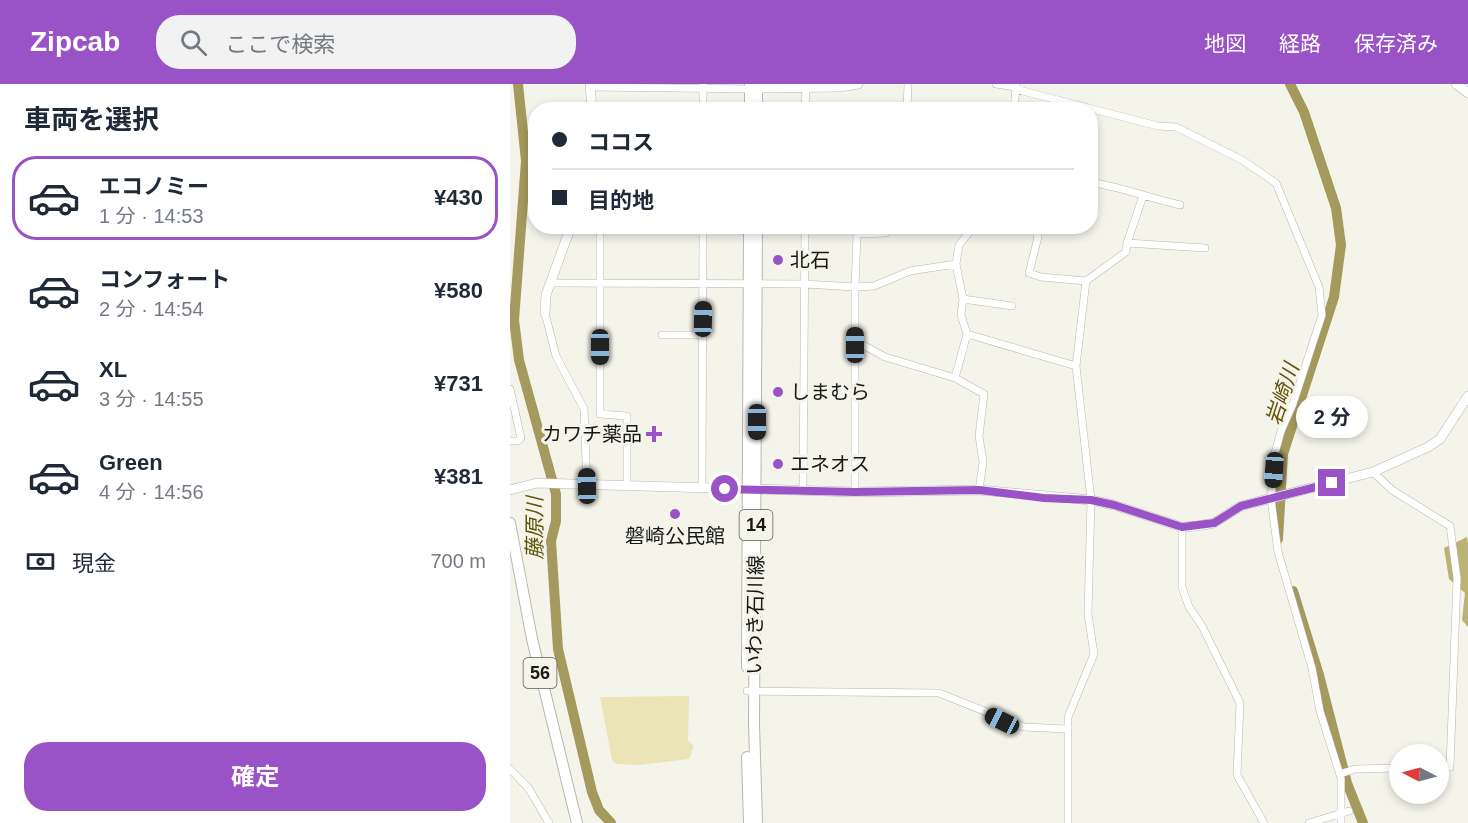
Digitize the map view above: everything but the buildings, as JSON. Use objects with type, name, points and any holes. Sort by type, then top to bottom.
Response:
[{"type":"main road","points":[[751,102],[754,86]]},
{"type":"main road","points":[[754,86],[756,102]]},
{"type":"main road","name":"いわき石川線","points":[[750,234],[753,286]]},
{"type":"main road","name":"いわき石川線","points":[[749,823],[753,286],[756,234]]},
{"type":"main road","name":"56","points":[[510,522],[531,639],[578,821]]},
{"type":"main road","name":"いわき石川線","points":[[751,691],[757,823]]},
{"type":"street","points":[[592,102],[591,85],[806,86],[858,84]]},
{"type":"street","points":[[907,102],[908,84]]},
{"type":"street","points":[[996,84],[1016,85]]},
{"type":"street","points":[[1456,84],[1468,92]]},
{"type":"street","points":[[1015,102],[1016,85]]},
{"type":"street","points":[[1016,85],[1019,90],[1066,102]]},
{"type":"street","points":[[703,102],[704,86]]},
{"type":"street","points":[[806,86],[806,102]]},
{"type":"street","points":[[1098,110],[1147,123],[1176,127],[1242,160],[1276,183],[1319,287],[1323,315],[1293,404],[1281,430],[1275,453],[1273,499],[1278,552],[1312,668],[1320,711],[1340,774],[1343,798],[1340,819]]},
{"type":"street","points":[[1098,184],[1126,189],[1143,196],[1180,205]]},
{"type":"street","points":[[1037,234],[1038,237],[1029,273],[1041,277],[1086,281],[1126,252],[1143,196]]},
{"type":"street","points":[[568,234],[544,304],[556,356],[584,409],[587,486]]},
{"type":"street","points":[[600,234],[600,414],[627,416],[627,487]]},
{"type":"street","points":[[702,489],[703,234]]},
{"type":"street","points":[[803,490],[805,234]]},
{"type":"street","points":[[855,492],[855,345],[859,234]]},
{"type":"street","points":[[955,378],[967,334],[961,315],[963,299],[956,264],[959,244],[967,234]]},
{"type":"street","points":[[1127,243],[1205,248]]},
{"type":"street","points":[[551,284],[874,286],[909,271],[956,264]]},
{"type":"street","points":[[1068,823],[1067,729],[1072,703],[1094,654],[1088,614],[1091,500],[1076,366],[1086,281]]},
{"type":"street","points":[[963,299],[1012,306]]},
{"type":"street","points":[[967,334],[1076,366]]},
{"type":"street","points":[[662,335],[703,335]]},
{"type":"street","points":[[855,345],[865,345],[885,357],[955,378],[972,385],[984,394],[979,436],[983,462],[979,490]]},
{"type":"street","points":[[510,389],[521,438],[518,441],[510,441]]},
{"type":"street","points":[[510,490],[537,483],[855,492],[979,490],[1044,498],[1091,500],[1182,527],[1214,523],[1241,506],[1373,472],[1440,439],[1468,396]]},
{"type":"street","points":[[1373,472],[1392,490],[1450,526],[1457,578],[1449,767]]},
{"type":"street","points":[[1182,527],[1182,587],[1189,607],[1203,626],[1240,703],[1237,775],[1264,823]]},
{"type":"street","points":[[751,691],[939,693],[1024,728],[1067,729]]},
{"type":"street","points":[[1340,774],[1355,769],[1389,768]]},
{"type":"street","points":[[510,769],[529,789],[549,823]]},
{"type":"street","points":[[1309,823],[1340,819],[1349,812]]},
{"type":"shaded area","points":[[1467,537],[1468,627],[1462,620],[1465,593],[1449,579],[1444,548]]},
{"type":"shaded area","points":[[689,696],[688,741],[694,746],[689,759],[639,765],[616,764],[612,760],[600,697]]},
{"type":"waterway","name":"藤原川","points":[[518,84],[526,161],[514,320],[519,360],[556,494],[556,521],[551,541],[558,649],[592,792],[599,810],[611,823]]},
{"type":"waterway","name":"岩崎川","points":[[1278,539],[1283,454],[1334,297],[1341,245],[1336,208],[1304,112],[1290,84]]},
{"type":"waterway","name":"岩崎川","points":[[1293,591],[1319,675],[1347,783],[1363,823]]},
{"type":"place","name":"北石","points":[[778,260]]},
{"type":"place","name":"しまむら","points":[[778,392]]},
{"type":"place","name":"カワチ薬品","points":[[654,434]]},
{"type":"place","name":"エネオス","points":[[778,464]]},
{"type":"place","name":"磐崎公民館","points":[[675,514]]},
{"type":"route","points":[[725,489],[855,492],[979,490],[1044,498],[1091,500],[1182,527],[1214,523],[1241,506],[1332,483]]}]
